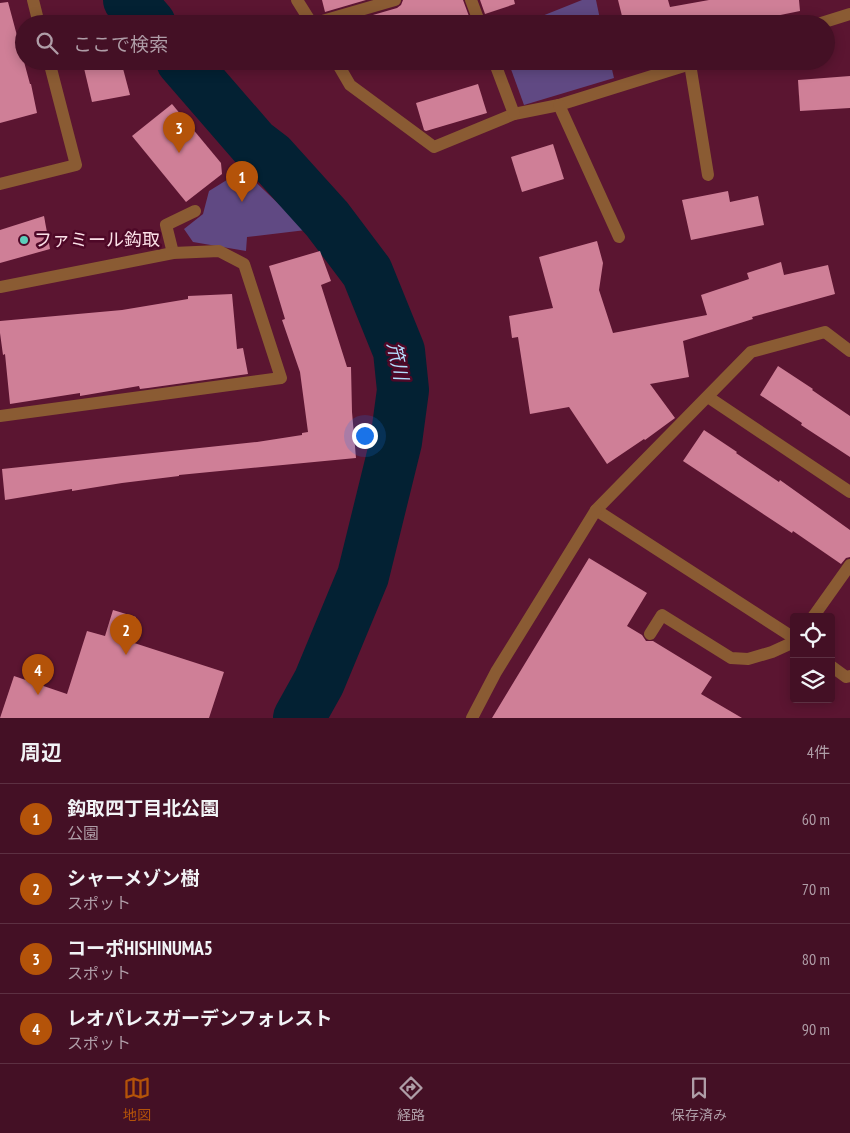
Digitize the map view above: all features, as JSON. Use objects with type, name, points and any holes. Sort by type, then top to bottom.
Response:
[{"type":"street","points":[[33,0],[37,15]]},
{"type":"street","points":[[297,0],[306,15]]},
{"type":"street","points":[[343,15],[395,0]]},
{"type":"street","points":[[471,0],[477,15]]},
{"type":"street","points":[[835,19],[850,14]]},
{"type":"street","points":[[0,184],[76,165],[51,70]]},
{"type":"street","points":[[341,70],[350,85],[434,146],[514,114],[559,105],[672,70]]},
{"type":"street","points":[[497,70],[514,114]]},
{"type":"street","points":[[696,70],[708,176]]},
{"type":"street","points":[[559,105],[619,237]]},
{"type":"street","points":[[173,253],[166,225],[195,212]]},
{"type":"street","points":[[0,287],[173,253],[219,251],[244,264],[281,378],[0,416]]},
{"type":"street","points":[[472,718],[496,672],[596,510],[751,352],[825,332],[850,351]]},
{"type":"street","points":[[708,396],[850,492]]},
{"type":"street","points":[[596,510],[790,637]]},
{"type":"street","points":[[816,613],[850,565]]},
{"type":"street","points":[[650,634],[662,615],[731,658],[748,659],[772,652],[790,642]]},
{"type":"street","points":[[835,669],[846,677],[850,676]]},
{"type":"shaded area","points":[[582,0],[596,0],[599,15],[544,15]]},
{"type":"shaded area","points":[[511,70],[612,70],[614,78],[524,105]]},
{"type":"shaded area","points":[[243,170],[306,230],[247,237],[246,251],[193,242],[184,229],[203,214],[209,191]]},
{"type":"building","points":[[322,0],[366,0],[325,12]]},
{"type":"building","points":[[403,0],[463,0],[469,15],[373,15],[401,5]]},
{"type":"building","points":[[480,0],[514,0],[515,4],[485,14]]},
{"type":"building","points":[[618,0],[668,0],[670,7],[709,0],[799,0],[800,11],[780,15],[622,15]]},
{"type":"building","points":[[8,2],[15,28],[15,70],[26,70],[37,113],[0,123],[0,3]]},
{"type":"building","points":[[84,70],[123,70],[130,95],[92,102]]},
{"type":"building","points":[[850,76],[850,108],[800,111],[798,80]]},
{"type":"building","points":[[478,84],[487,113],[424,130],[416,103]]},
{"type":"building","points":[[172,104],[221,163],[222,174],[186,202],[132,136]]},
{"type":"building","points":[[553,144],[564,179],[522,192],[511,157]]},
{"type":"building","points":[[728,191],[730,202],[758,196],[764,225],[691,240],[682,200]]},
{"type":"building","name":"ファミール鈎取","points":[[44,216],[50,249],[0,263],[0,230]]},
{"type":"building","points":[[597,241],[603,263],[599,290],[613,333],[707,315],[701,295],[749,279],[747,273],[781,262],[784,275],[828,265],[835,294],[752,317],[753,319],[683,341],[689,377],[650,384],[675,418],[607,464],[569,407],[530,414],[518,337],[512,338],[509,316],[553,308],[539,257]]},
{"type":"building","points":[[320,251],[331,281],[321,285],[347,367],[351,367],[356,458],[179,475],[5,500],[2,469],[257,442],[302,435],[302,433],[308,432],[300,372],[282,320],[285,319],[269,266]]},
{"type":"building","points":[[232,294],[237,349],[243,348],[248,374],[140,389],[139,386],[80,396],[80,393],[10,404],[0,321],[122,310],[188,299],[188,296]]},
{"type":"building","points":[[778,366],[850,416],[850,457],[760,395]]},
{"type":"building","points":[[704,430],[779,482],[780,480],[850,530],[850,557],[846,558],[841,564],[683,461]]},
{"type":"building","points":[[589,558],[647,593],[627,626],[642,635],[646,641],[653,641],[712,677],[701,694],[742,718],[492,718]]},
{"type":"building","points":[[113,610],[136,617],[128,641],[224,672],[209,718],[0,718],[14,676],[67,694],[87,631],[105,636]]},
{"type":"waterway","name":"笊川","points":[[129,0],[142,15]]},
{"type":"waterway","name":"笊川","points":[[190,70],[254,144],[271,157],[327,219],[367,272],[399,351],[403,390],[396,442],[363,576],[319,682],[299,718]]},
{"type":"place","name":"コーポHISHINUMA5","points":[[179,153]]},
{"type":"place","name":"鈎取四丁目北公園","points":[[242,202]]},
{"type":"place","name":"ファミール鈎取","points":[[24,240]]},
{"type":"place","name":"シャーメゾン樹","points":[[126,655]]},
{"type":"place","name":"レオパレスガーデンフォレスト","points":[[38,695]]}]
